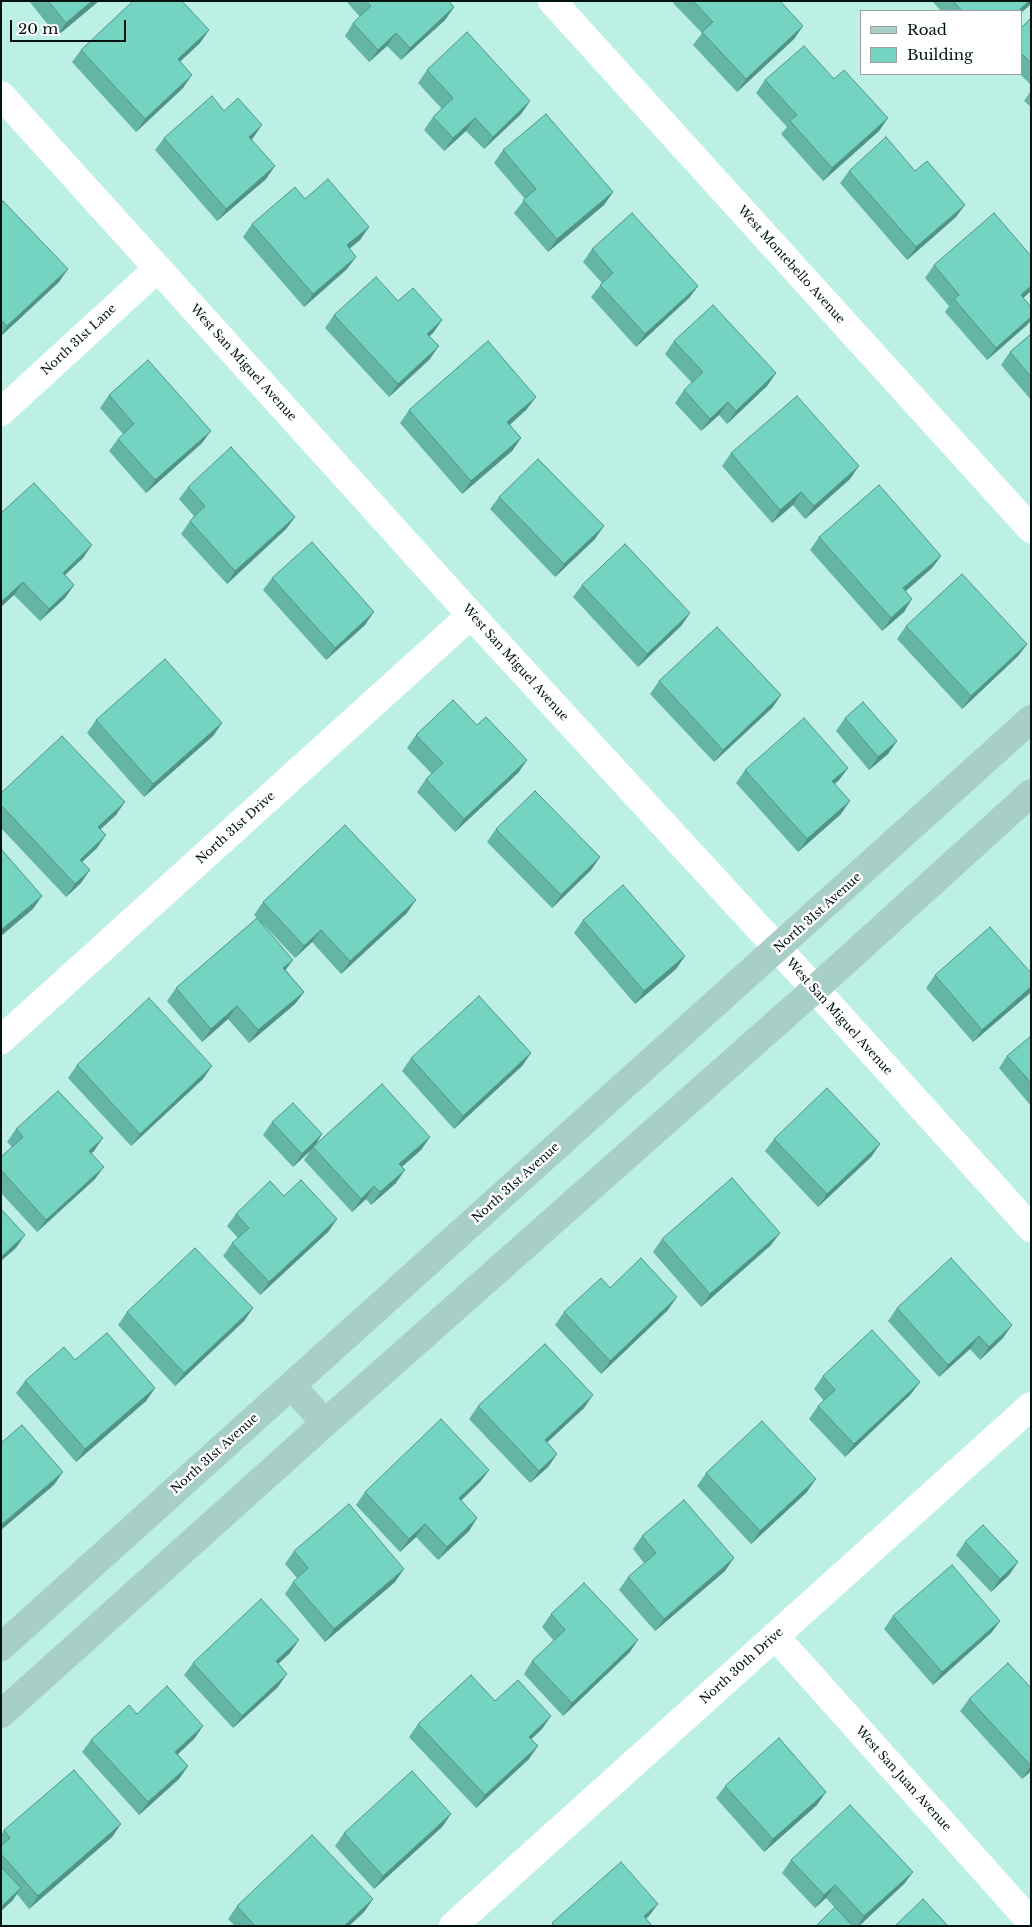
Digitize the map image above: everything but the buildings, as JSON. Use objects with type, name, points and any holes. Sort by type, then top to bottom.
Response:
[{"type":"street","name":"West Montebello Avenue","points":[[552,1],[1031,529]]},
{"type":"street","name":"West San Miguel Avenue","points":[[1,95],[471,615],[815,989],[1031,1228]]},
{"type":"street","name":"North 31st Lane","points":[[1,412],[157,269]]},
{"type":"street","name":"North 31st Drive","points":[[1,1040],[471,615]]},
{"type":"street","name":"North 31st Avenue","points":[[1,1647],[1031,719]]},
{"type":"street","points":[[1,1714],[325,1423],[815,989],[1031,793]]},
{"type":"street","points":[[292,1386],[325,1423]]},
{"type":"street","name":"North 30th Drive","points":[[453,1926],[1031,1406]]},
{"type":"street","name":"West San Juan Avenue","points":[[774,1636],[1031,1922]]}]
